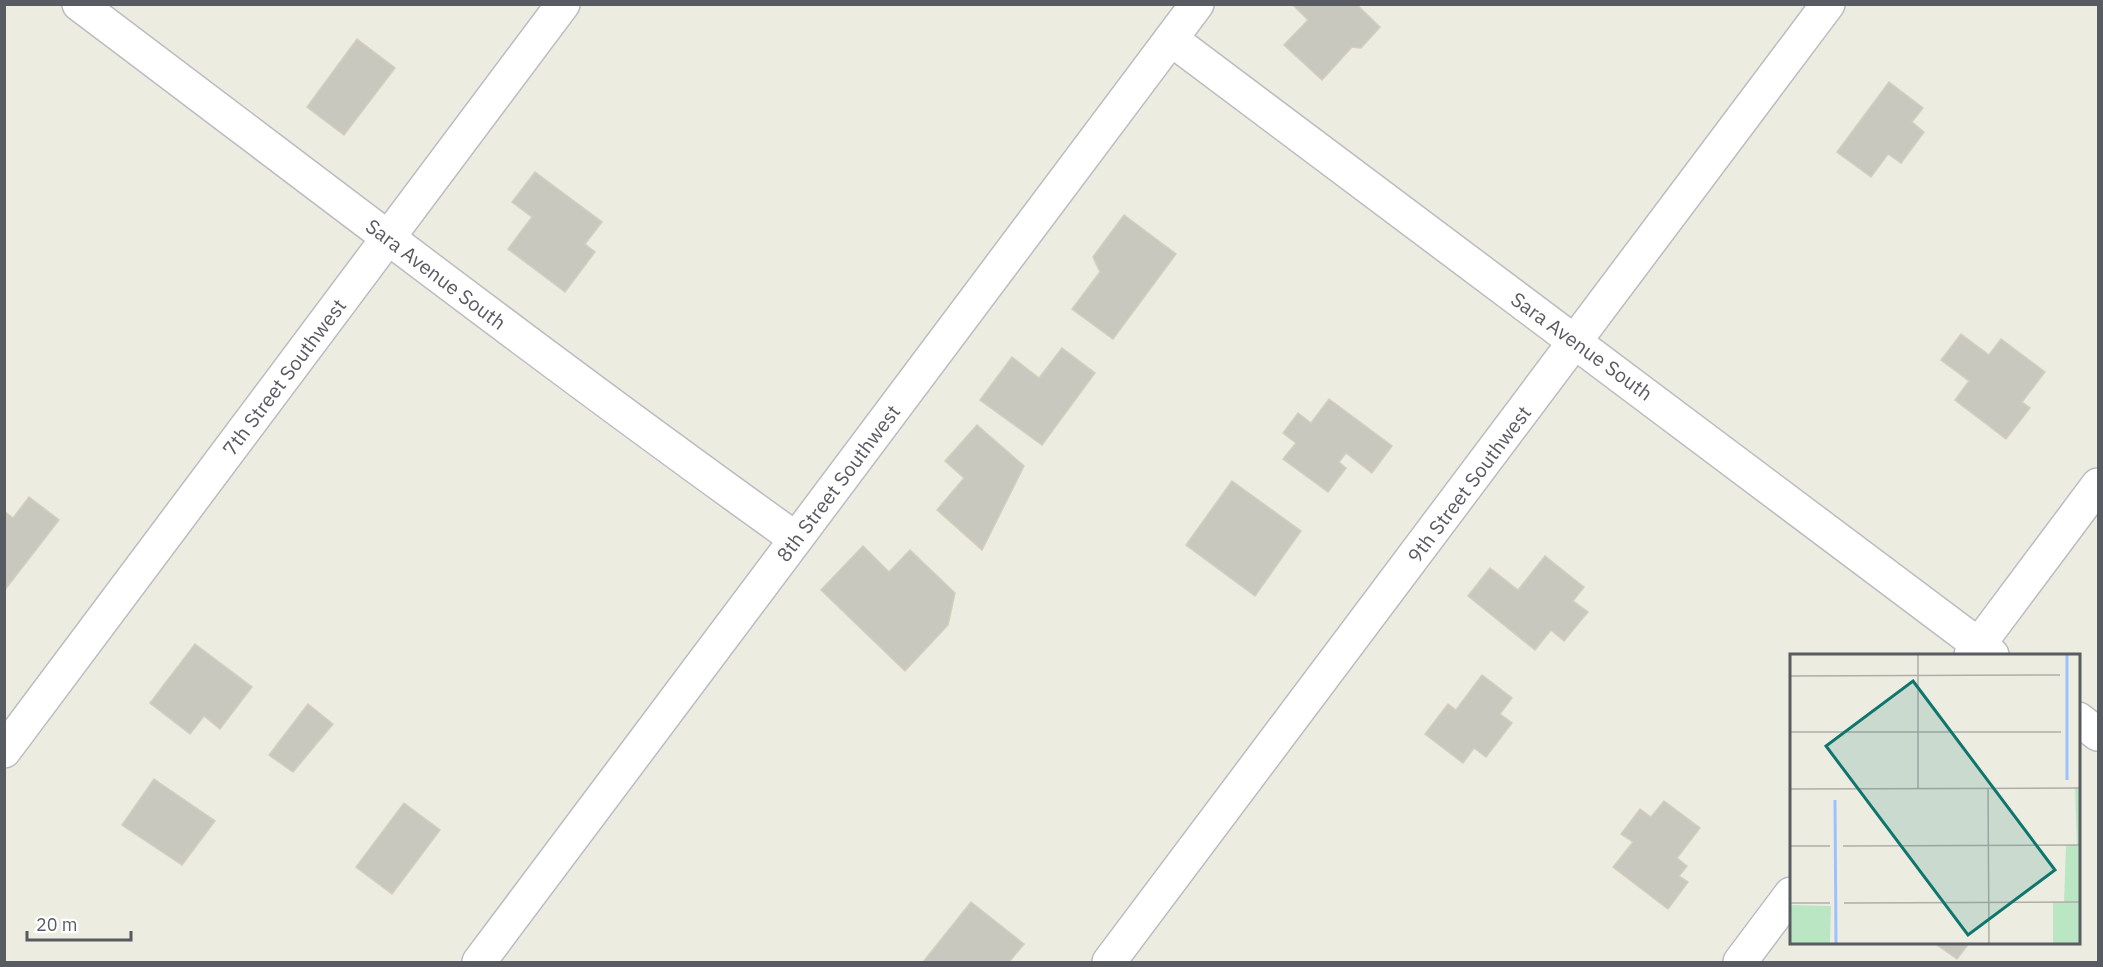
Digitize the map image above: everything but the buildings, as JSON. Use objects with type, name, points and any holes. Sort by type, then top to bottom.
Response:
[{"type":"street","name":"Sara Avenue South","points":[[80,4],[388,239],[796,539]]},
{"type":"street","name":"7th Street Southwest","points":[[4,750],[563,4]]},
{"type":"street","name":"8th Street Southwest","points":[[479,963],[1197,4]]},
{"type":"street","name":"9th Street Southwest","points":[[1109,963],[1828,4]]},
{"type":"street","name":"Sara Avenue South","points":[[1171,39],[1576,342],[1981,652]]},
{"type":"street","points":[[1981,652],[2098,485]]},
{"type":"street","points":[[2079,720],[2098,734]]},
{"type":"street","points":[[1740,963],[1790,895]]}]
